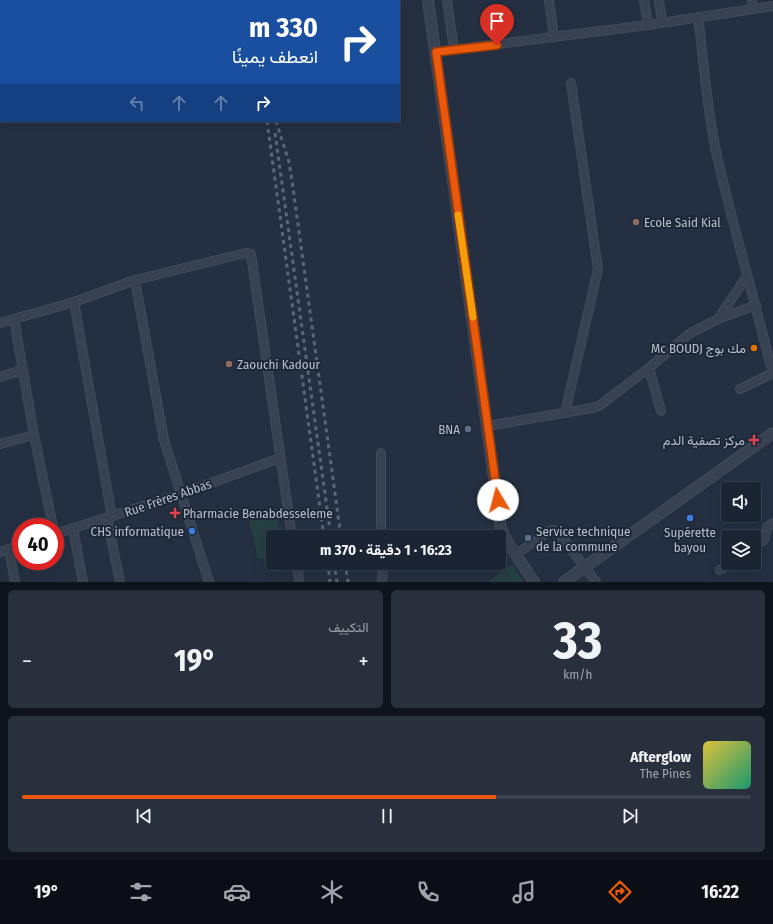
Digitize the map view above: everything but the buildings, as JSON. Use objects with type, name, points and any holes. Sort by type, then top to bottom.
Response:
[{"type":"street","points":[[428,0],[488,426],[501,529],[515,555],[534,582]]},
{"type":"street","points":[[448,0],[454,50]]},
{"type":"street","points":[[549,0],[554,37]]},
{"type":"street","points":[[644,0],[648,25]]},
{"type":"street","points":[[659,0],[662,22]]},
{"type":"street","points":[[752,0],[753,9]]},
{"type":"street","points":[[436,52],[648,25],[773,6]]},
{"type":"street","points":[[698,17],[712,128],[717,155],[770,363],[773,369]]},
{"type":"street","points":[[565,412],[598,269],[571,83]]},
{"type":"street","points":[[0,323],[74,302],[135,280],[246,253],[251,254],[291,530]]},
{"type":"street","points":[[718,319],[748,276]]},
{"type":"street","points":[[135,280],[164,440],[209,582]]},
{"type":"street","points":[[74,302],[120,582]]},
{"type":"street","points":[[488,426],[599,406],[649,368],[689,334],[718,319],[756,305]]},
{"type":"street","points":[[14,319],[34,435],[51,518]]},
{"type":"street","points":[[649,368],[661,411]]},
{"type":"street","points":[[0,377],[23,370]]},
{"type":"street","points":[[740,389],[773,373]]},
{"type":"street","points":[[564,582],[773,433]]},
{"type":"street","points":[[0,444],[34,435]]},
{"type":"street","points":[[381,453],[381,530]]},
{"type":"street","name":"Rue Frères Abbas","points":[[64,531],[181,494],[280,458]]},
{"type":"street","points":[[761,542],[764,540],[767,527],[773,523]]},
{"type":"street","points":[[72,529],[83,582]]},
{"type":"street","points":[[515,555],[549,531],[554,530],[558,532],[596,582]]},
{"type":"street","points":[[0,552],[12,548]]},
{"type":"street","points":[[9,549],[15,582]]},
{"type":"street","points":[[297,570],[299,582]]},
{"type":"street","points":[[382,582],[383,570]]},
{"type":"green space","points":[[276,509],[280,530],[266,530],[266,558],[258,559],[248,515]]},
{"type":"green space","points":[[512,564],[524,582],[488,582],[506,570]]},
{"type":"railway","points":[[267,122],[323,530]]},
{"type":"railway","points":[[276,122],[289,162],[340,530]]},
{"type":"railway","points":[[275,133],[330,530]]},
{"type":"railway","points":[[329,570],[330,582]]},
{"type":"railway","points":[[335,570],[337,582]]},
{"type":"railway","points":[[346,570],[348,582]]},
{"type":"slow traffic","points":[[458,215],[473,317]]},
{"type":"place","name":"Ecole Said Kial","points":[[636,222]]},
{"type":"place","name":"Mc BOUDJ مك بوج","points":[[754,348]]},
{"type":"place","name":"Zaouchi Kadour","points":[[229,364]]},
{"type":"place","name":"BNA","points":[[468,429]]},
{"type":"place","name":"مركز تصفية الدم","points":[[754,440]]},
{"type":"place","name":"Pharmacie Benabdesseleme","points":[[175,513]]},
{"type":"place","name":"Supérette bayou","points":[[690,518]]},
{"type":"place","name":"CHS informatique","points":[[192,531]]},
{"type":"place","name":"Service technique de la commune","points":[[528,538]]},
{"type":"route","points":[[497,45],[436,52],[498,500]]}]
